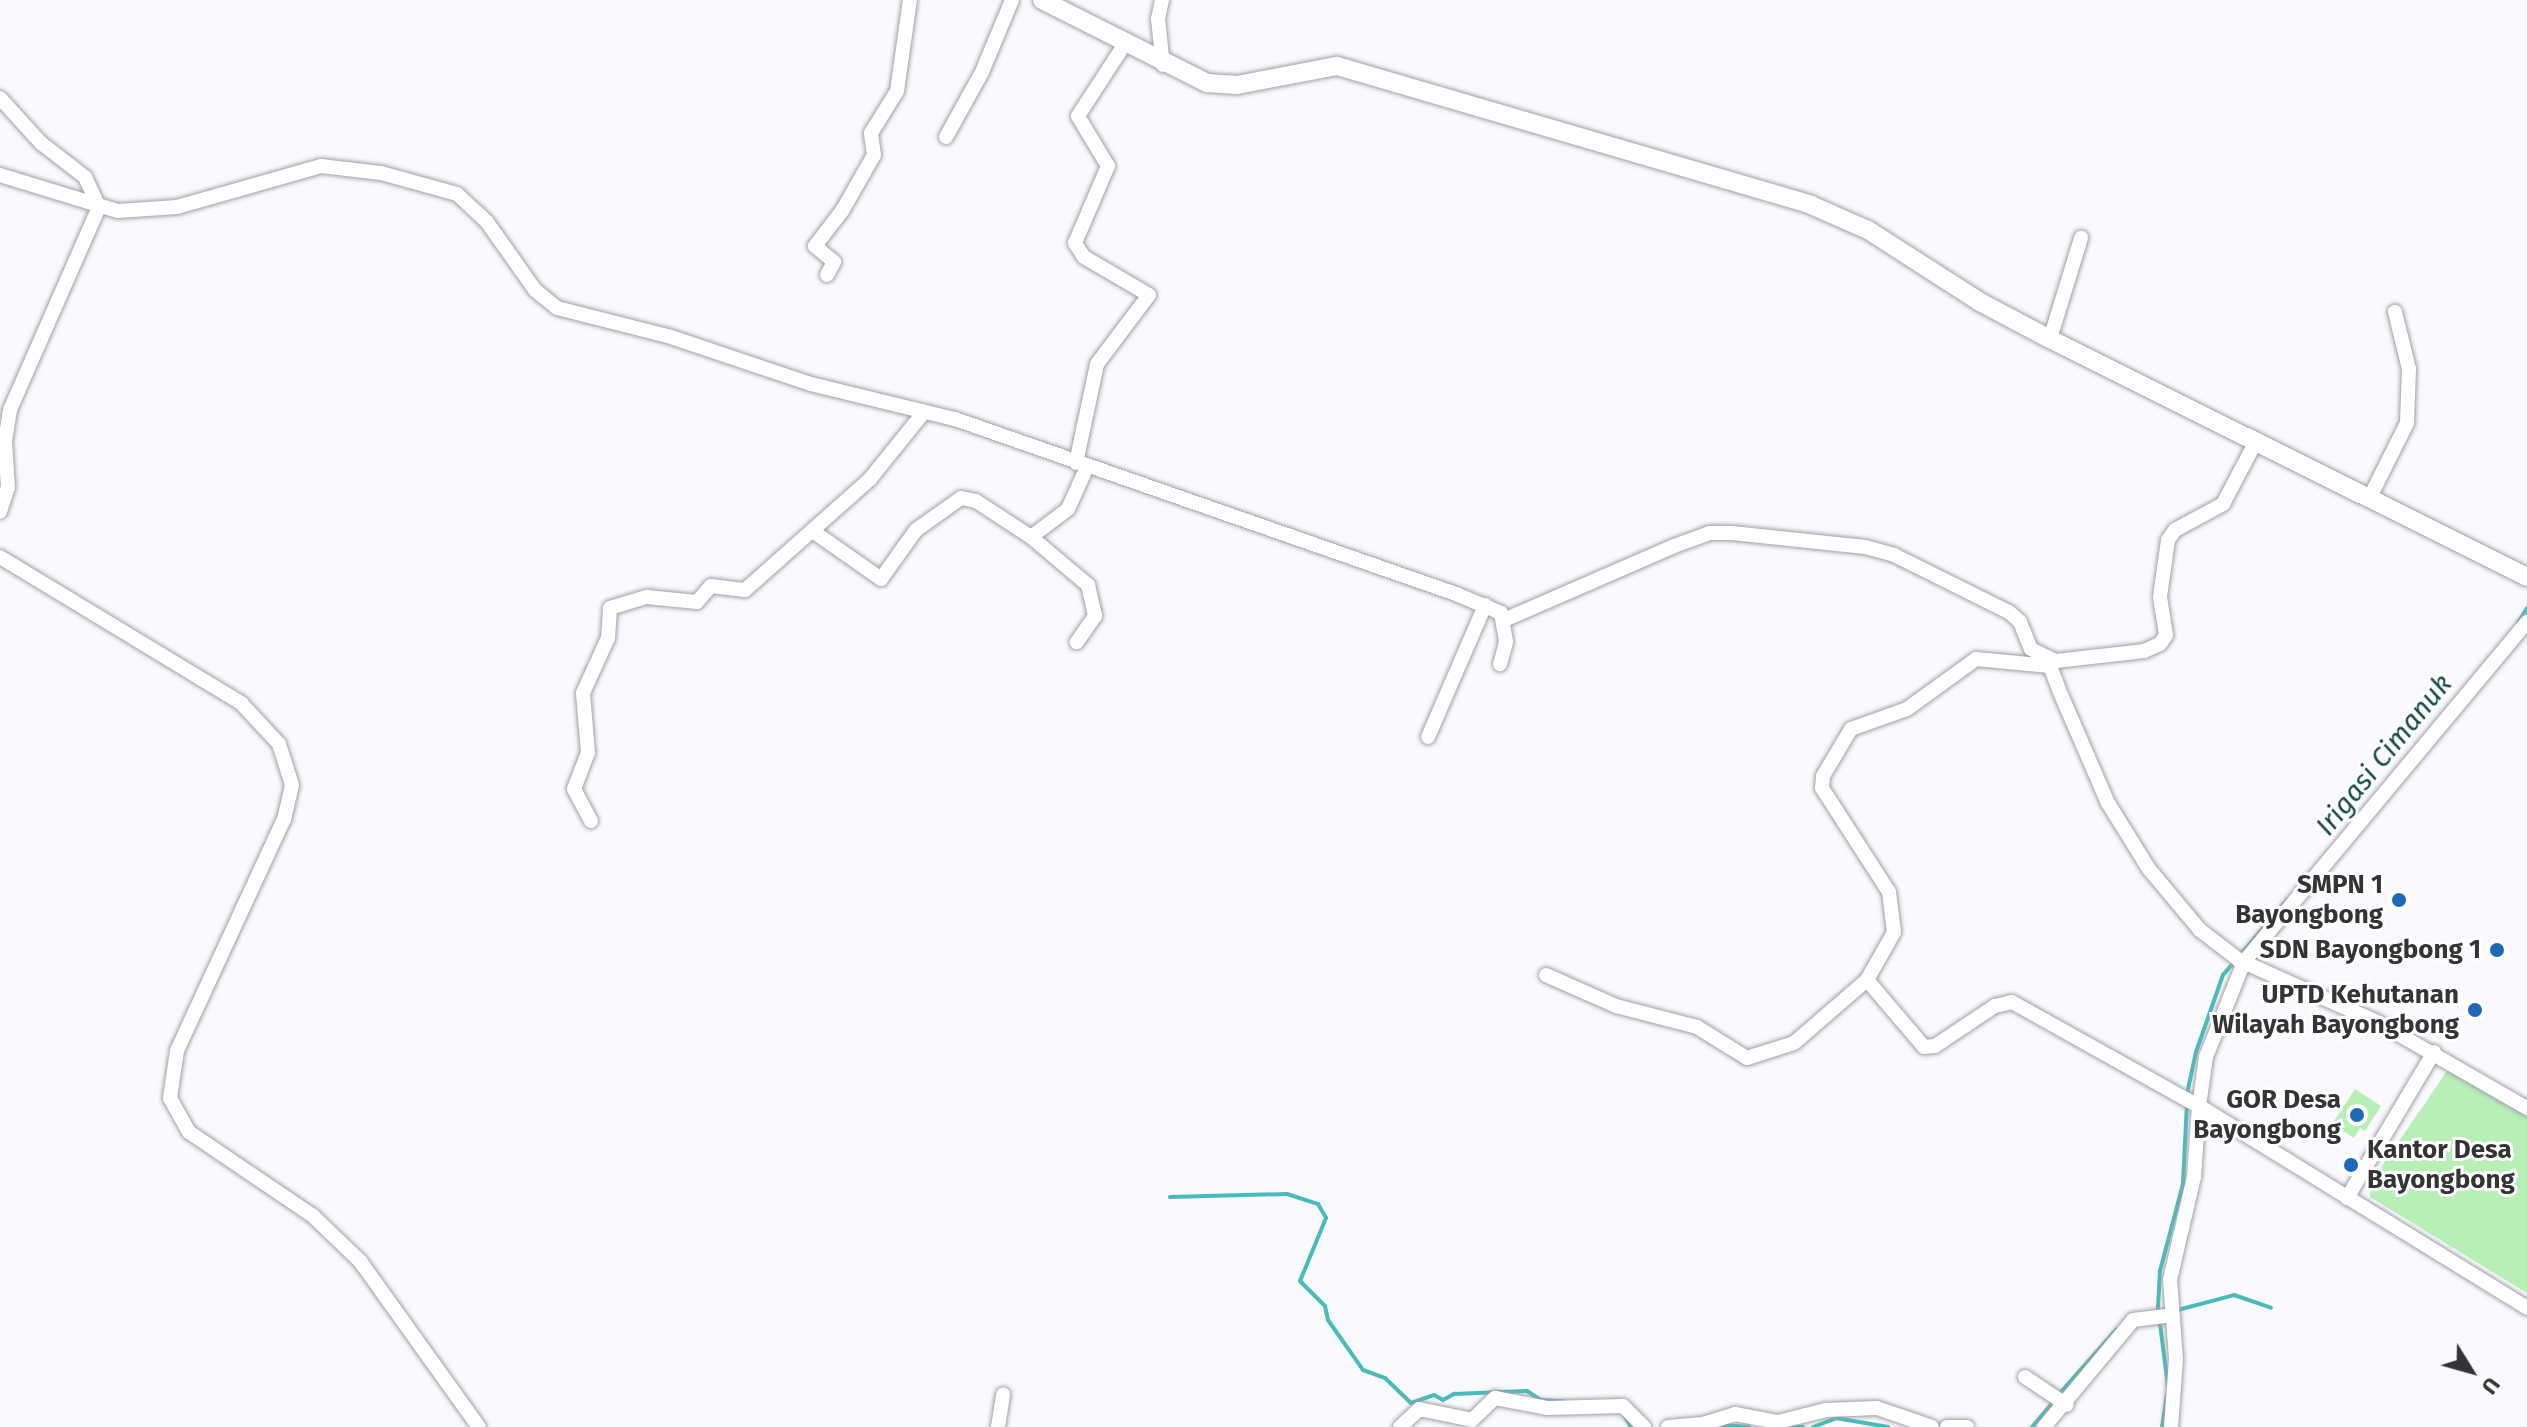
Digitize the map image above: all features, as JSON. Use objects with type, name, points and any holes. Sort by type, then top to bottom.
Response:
[{"type":"street","points":[[827,275],[834,262],[815,246],[842,211],[874,155],[871,133],[897,91],[910,0]]},
{"type":"street","points":[[946,137],[982,72],[1012,0]]},
{"type":"street","points":[[1042,0],[1076,13],[1163,65],[1207,83],[1237,85],[1337,66],[1796,200],[1868,230],[1980,302],[2050,339],[2526,576]]},
{"type":"street","points":[[1162,0],[1158,19],[1163,65]]},
{"type":"street","points":[[1031,537],[1068,509],[1082,465],[1097,364],[1149,295],[1084,257],[1075,243],[1108,166],[1078,116],[1126,42]]},
{"type":"street","points":[[0,98],[41,143],[85,177],[99,207],[10,410],[5,442],[8,487],[0,512]]},
{"type":"street","points":[[0,175],[99,207],[132,211],[177,207],[321,166],[381,173],[457,194],[487,222],[535,290],[557,308],[668,336],[811,384],[924,412],[1485,605],[1504,620],[1506,642],[1500,664]]},
{"type":"street","points":[[2050,339],[2081,238]]},
{"type":"street","points":[[2369,499],[2403,435],[2410,381],[2395,312]]},
{"type":"street","points":[[591,821],[574,789],[588,753],[584,685],[608,638],[610,608],[647,597],[697,602],[711,586],[742,591],[814,532],[870,479],[924,412]]},
{"type":"street","points":[[1546,975],[1616,1006],[1697,1027],[1747,1058],[1794,1043],[1867,980],[1894,932],[1895,912],[1889,892],[1822,788],[1823,776],[1854,727],[1907,709],[1969,662],[2053,663],[2128,654],[2160,644],[2166,635],[2160,597],[2168,540],[2175,530],[2223,504],[2255,443]]},
{"type":"street","points":[[814,532],[879,579],[916,530],[961,498],[976,501],[1031,537],[1088,585],[1095,616],[1077,642]]},
{"type":"street","points":[[1504,620],[1709,533],[1795,538],[1894,555],[2009,612],[2020,622],[2031,649],[2053,663],[2080,743],[2131,842],[2183,913],[2236,958],[2434,1052],[2527,1108]]},
{"type":"street","points":[[0,557],[241,703],[279,744],[292,785],[284,819],[177,1051],[170,1098],[189,1132],[313,1216],[360,1261],[479,1427]]},
{"type":"street","points":[[1428,737],[1485,605]]},
{"type":"street","points":[[2171,1427],[2176,1359],[2167,1311],[2179,1230],[2194,1177],[2192,1102],[2236,958],[2527,622]]},
{"type":"street","points":[[1867,980],[1924,1047],[1935,1046],[1995,1006],[2012,1002],[2192,1102],[2527,1308]]},
{"type":"street","points":[[2347,1198],[2434,1052]]},
{"type":"street","points":[[2044,1427],[2067,1405],[2133,1320],[2167,1311]]},
{"type":"street","points":[[2025,1377],[2067,1405]]},
{"type":"street","points":[[998,1427],[1003,1394]]},
{"type":"street","points":[[1400,1427],[1419,1409],[1472,1420],[1495,1398],[1548,1408],[1623,1406],[1644,1427]]},
{"type":"street","points":[[1668,1427],[1735,1414],[1778,1422],[1826,1410],[1877,1408],[1932,1427]]},
{"type":"street","points":[[1947,1427],[1967,1427]]},
{"type":"green space","points":[[2449,1068],[2527,1110],[2527,1293],[2370,1197],[2371,1182]]},
{"type":"green space","name":"GOR Desa Bayongbong","points":[[2355,1089],[2381,1106],[2365,1131],[2360,1128],[2354,1138],[2332,1124]]},
{"type":"waterway","name":"Irigasi Cimanuk","points":[[2518,623],[2527,608]]},
{"type":"waterway","name":"Irigasi Cimanuk","points":[[2187,1094],[2196,1052],[2223,975],[2287,900]]},
{"type":"waterway","name":"Irigasi Cimanuk","points":[[2168,1386],[2158,1308],[2160,1271],[2183,1184],[2187,1103]]},
{"type":"waterway","points":[[1170,1197],[1287,1194],[1318,1204],[1326,1218],[1300,1281],[1325,1306],[1328,1320],[1363,1370],[1385,1378],[1411,1403],[1434,1395],[1443,1400],[1454,1394],[1527,1391],[1541,1400],[1563,1401]]},
{"type":"waterway","points":[[2174,1311],[2234,1295],[2271,1308]]},
{"type":"waterway","points":[[2059,1394],[2117,1329]]},
{"type":"waterway","name":"Irigasi Cimanuk","points":[[2162,1427],[2167,1395]]},
{"type":"waterway","points":[[2032,1427],[2054,1401]]},
{"type":"waterway","points":[[1624,1415],[1631,1427]]},
{"type":"waterway","points":[[1813,1427],[1836,1418],[1888,1427]]},
{"type":"waterway","points":[[1722,1425],[1749,1427]]},
{"type":"waterway","points":[[1784,1427],[1803,1427]]},
{"type":"place","name":"SMPN 1 Bayongbong","points":[[2399,900]]},
{"type":"place","name":"SDN Bayongbong 1","points":[[2497,950]]},
{"type":"place","name":"UPTD Kehutanan Wilayah Bayongbong","points":[[2475,1010]]},
{"type":"place","name":"GOR Desa Bayongbong","points":[[2357,1115]]},
{"type":"place","name":"Kantor Desa Bayongbong","points":[[2351,1165]]}]
